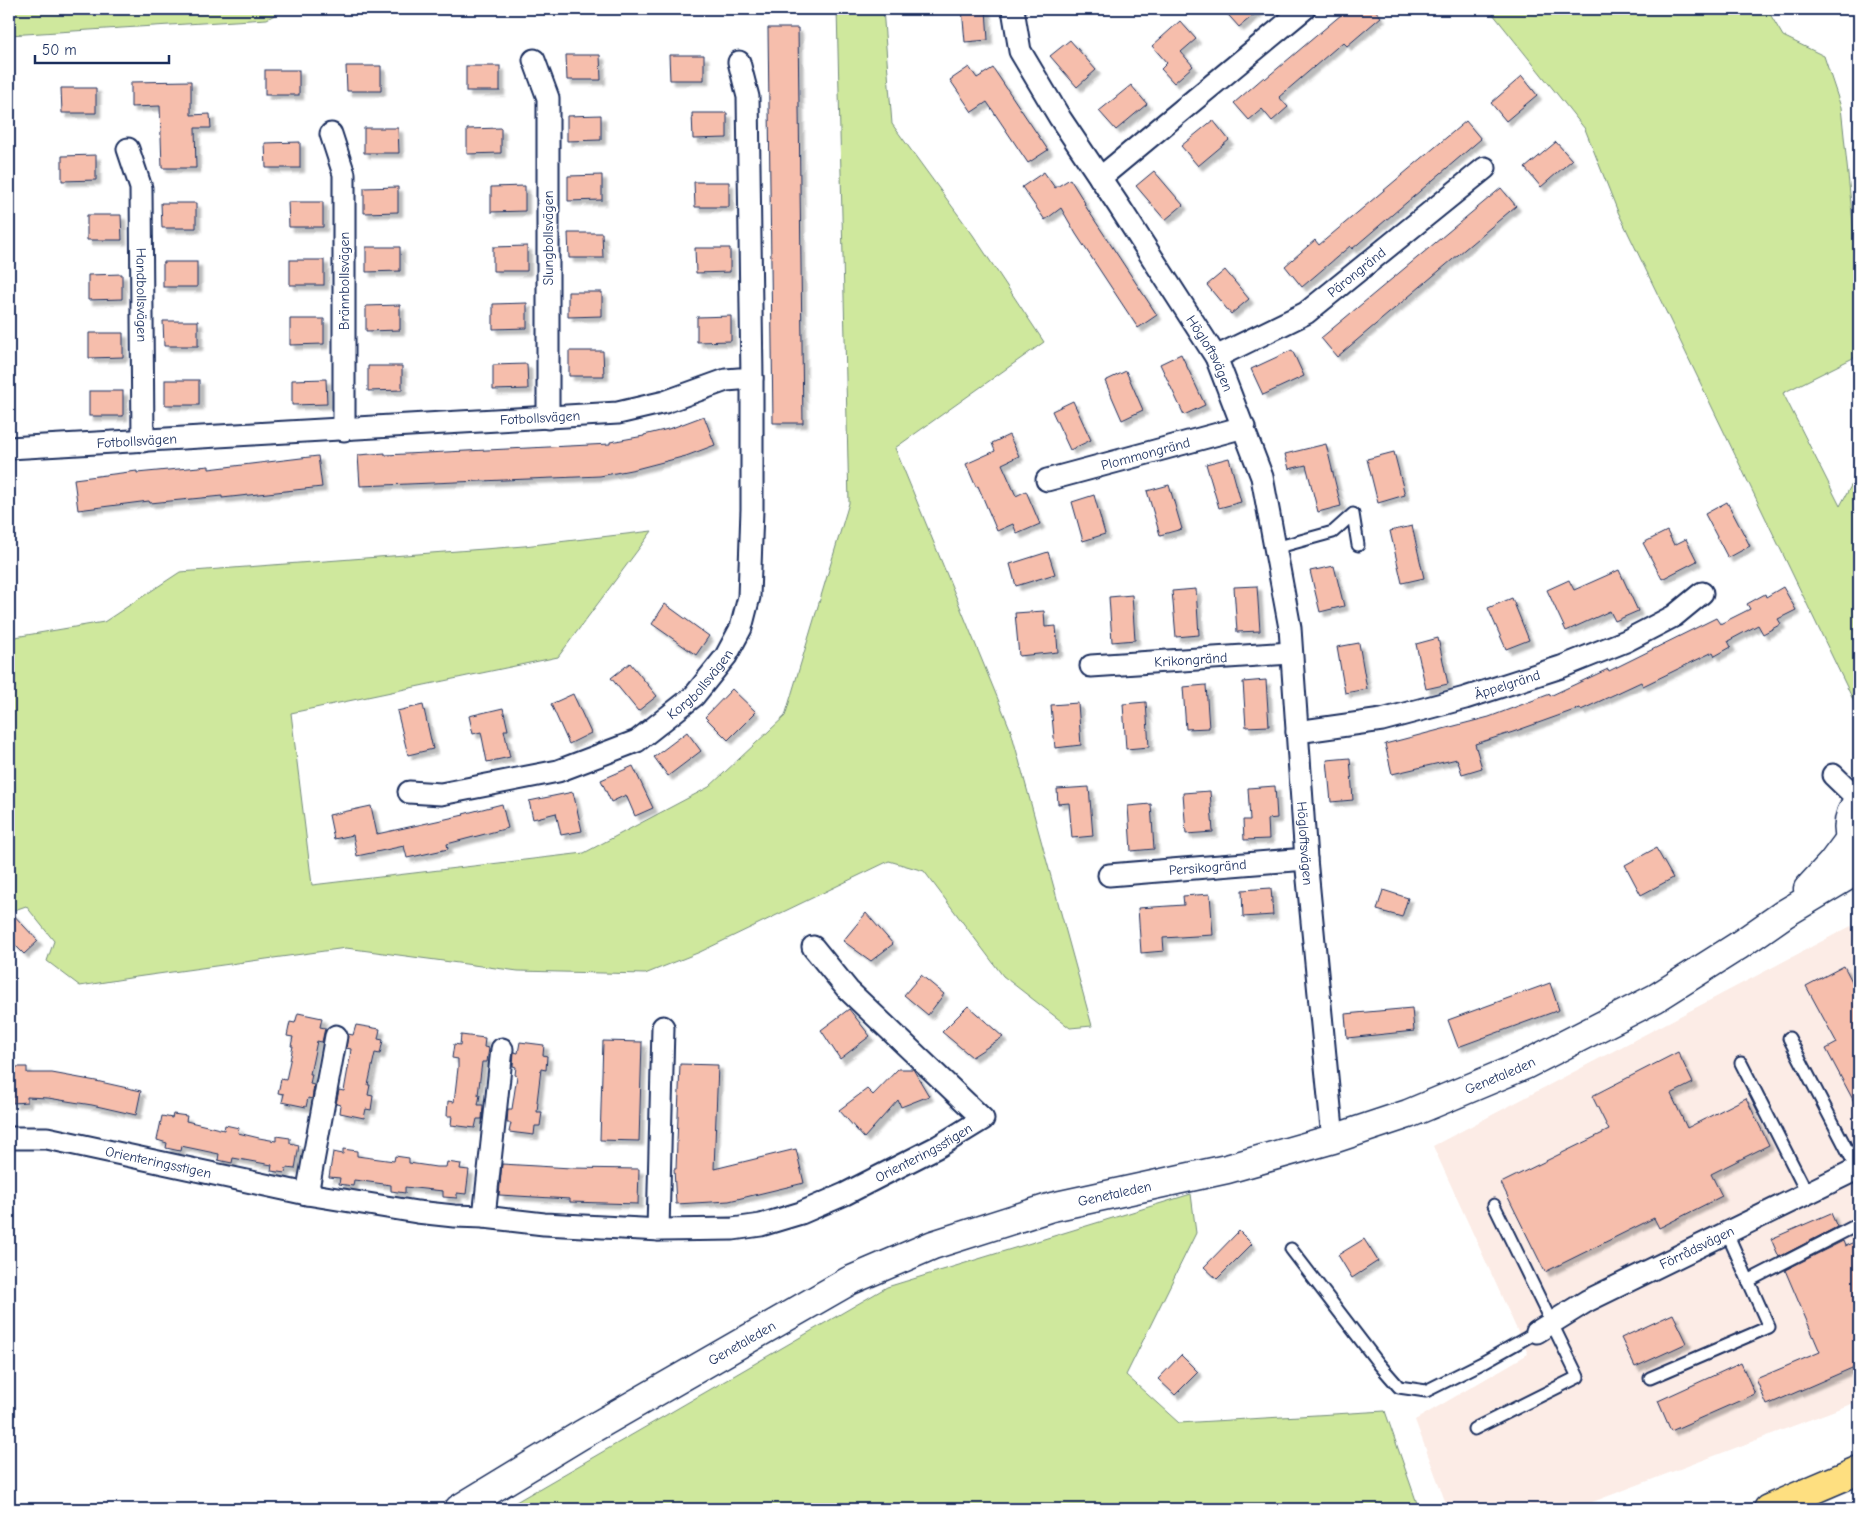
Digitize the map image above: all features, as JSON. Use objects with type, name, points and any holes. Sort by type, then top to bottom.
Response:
[{"type":"highway","points":[[1768,1509],[1859,1470]]},
{"type":"main road","points":[[1855,847],[1848,823],[1853,807],[1859,800]]},
{"type":"main road","name":"Genetaleden","points":[[1784,914],[1832,863],[1855,847]]},
{"type":"main road","name":"Genetaleden","points":[[459,1509],[581,1435],[849,1281],[933,1245],[1052,1207],[1227,1169],[1333,1139],[1408,1114],[1525,1065],[1656,998],[1738,946],[1784,914],[1859,869]]},
{"type":"street","name":"Högloftsvägen","points":[[1013,9],[1020,51],[1060,118],[1216,357],[1262,477],[1290,628],[1306,859],[1333,1139]]},
{"type":"street","points":[[1100,178],[1304,9]]},
{"type":"street","name":"Slungbollsvägen","points":[[534,60],[548,98],[548,418]]},
{"type":"street","points":[[739,62],[748,97],[752,378]]},
{"type":"street","name":"Brännbollsvägen","points":[[331,134],[344,174],[344,430]]},
{"type":"street","name":"Handbollsvägen","points":[[128,149],[141,188],[143,441]]},
{"type":"street","name":"Pärongränd","points":[[1216,357],[1306,313],[1485,168]]},
{"type":"street","name":"Fotbollsvägen","points":[[9,448],[618,413],[665,402],[726,380],[752,378]]},
{"type":"street","name":"Korgbollsvägen","points":[[409,792],[442,794],[558,771],[637,741],[694,696],[726,656],[741,628],[749,597],[752,509],[752,378]]},
{"type":"street","name":"Plommongränd","points":[[1047,480],[1244,427]]},
{"type":"street","name":"Äppelgränd","points":[[1297,732],[1382,720],[1465,698],[1561,667],[1626,640],[1674,616],[1702,594]]},
{"type":"street","name":"Krikongränd","points":[[1091,666],[1291,653]]},
{"type":"street","points":[[1833,775],[1859,800]]},
{"type":"street","name":"Persikogränd","points":[[1109,875],[1306,859]]},
{"type":"street","name":"Orienteringsstigen","points":[[9,1138],[47,1138],[308,1194],[432,1214],[484,1217],[544,1224],[658,1230],[733,1229],[761,1225],[801,1213],[845,1194],[939,1146],[984,1119],[848,990],[813,947]]},
{"type":"street","points":[[658,1230],[663,1027]]},
{"type":"street","points":[[308,1194],[336,1036]]},
{"type":"street","points":[[484,1217],[502,1049]]},
{"type":"street","name":"Förrådsvägen","points":[[1544,1327],[1587,1301],[1858,1168]]},
{"type":"lane","points":[[1275,548],[1334,532],[1352,514],[1358,545]]},
{"type":"lane","points":[[1788,1038],[1858,1168]]},
{"type":"lane","points":[[1740,1063],[1808,1193]]},
{"type":"lane","points":[[1474,1429],[1578,1377],[1544,1327],[1494,1205]]},
{"type":"lane","points":[[1748,1280],[1859,1224]]},
{"type":"lane","points":[[1650,1378],[1769,1328],[1727,1232]]},
{"type":"lane","points":[[1292,1249],[1379,1364],[1399,1387],[1426,1391],[1480,1364],[1544,1327]]},
{"type":"shaded area","points":[[1851,926],[1859,941],[1859,1401],[1574,1509],[1448,1509],[1415,1420],[1528,1354],[1433,1146]]},
{"type":"green space","points":[[9,9],[286,9],[267,19],[9,35]]},
{"type":"green space","points":[[837,9],[883,9],[892,124],[973,235],[1044,342],[895,448],[1011,731],[1092,1026],[1070,1028],[1003,976],[924,871],[889,861],[700,952],[645,974],[518,971],[346,948],[80,986],[47,961],[54,941],[26,906],[9,912],[9,638],[104,622],[180,572],[524,546],[652,531],[558,657],[291,713],[312,885],[584,853],[709,787],[785,716],[849,503]]},
{"type":"green space","points":[[1489,9],[1767,9],[1783,36],[1824,56],[1841,107],[1859,281],[1859,360],[1857,356],[1783,393],[1840,506],[1859,471],[1859,712],[1618,212],[1585,129]]},
{"type":"green space","points":[[1191,1194],[1196,1233],[1126,1375],[1179,1423],[1385,1411],[1419,1509],[504,1509],[887,1287]]},
{"type":"building","points":[[962,9],[986,9],[988,40],[965,42]]},
{"type":"building","points":[[1223,9],[1261,9],[1239,27]]},
{"type":"building","points":[[1348,9],[1374,9],[1381,17],[1347,46],[1343,42],[1279,97],[1288,107],[1272,121],[1262,109],[1249,120],[1234,103]]},
{"type":"building","points":[[1180,21],[1196,39],[1181,52],[1193,66],[1174,83],[1161,69],[1167,63],[1152,46]]},
{"type":"building","points":[[768,28],[798,28],[803,423],[773,423]]},
{"type":"building","points":[[1070,40],[1096,70],[1077,87],[1050,56]]},
{"type":"building","points":[[566,55],[600,55],[601,80],[567,80]]},
{"type":"building","points":[[669,55],[704,55],[704,80],[670,80]]},
{"type":"building","points":[[346,66],[381,66],[381,91],[347,91]]},
{"type":"building","points":[[466,66],[500,66],[500,91],[466,91]]},
{"type":"building","points":[[969,67],[977,78],[993,68],[1048,150],[1028,163],[987,102],[972,112],[950,80]]},
{"type":"building","points":[[265,70],[299,70],[299,95],[265,95]]},
{"type":"building","points":[[1522,76],[1537,95],[1506,121],[1491,103]]},
{"type":"building","points":[[191,81],[191,115],[210,114],[211,128],[195,128],[196,168],[162,168],[160,106],[131,107],[131,82]]},
{"type":"building","points":[[1131,85],[1147,104],[1116,130],[1099,111]]},
{"type":"building","points":[[61,88],[96,88],[96,113],[62,113]]},
{"type":"building","points":[[692,113],[727,113],[727,138],[693,139]]},
{"type":"building","points":[[601,115],[601,140],[567,141],[567,116]]},
{"type":"building","points":[[1213,120],[1229,140],[1198,166],[1181,146]]},
{"type":"building","points":[[1466,121],[1481,139],[1352,249],[1350,246],[1302,287],[1285,266],[1315,240],[1319,245]]},
{"type":"building","points":[[364,128],[398,128],[399,153],[364,153]]},
{"type":"building","points":[[501,128],[501,153],[467,154],[467,129]]},
{"type":"building","points":[[300,142],[300,168],[266,168],[265,143]]},
{"type":"building","points":[[1556,142],[1572,160],[1541,187],[1525,168]]},
{"type":"building","points":[[96,155],[96,180],[62,181],[62,156]]},
{"type":"building","points":[[1154,171],[1183,205],[1165,220],[1136,186]]},
{"type":"building","points":[[1044,172],[1055,188],[1070,179],[1084,204],[1157,315],[1138,328],[1061,208],[1045,220],[1022,187]]},
{"type":"building","points":[[602,175],[602,200],[568,201],[568,176]]},
{"type":"building","points":[[694,182],[729,182],[729,207],[695,207]]},
{"type":"building","points":[[525,186],[525,211],[491,212],[491,187]]},
{"type":"building","points":[[398,187],[398,212],[364,213],[364,188]]},
{"type":"building","points":[[1501,188],[1516,206],[1337,357],[1321,338]]},
{"type":"building","points":[[288,202],[323,202],[323,227],[289,227]]},
{"type":"building","points":[[161,203],[196,203],[196,228],[162,228]]},
{"type":"building","points":[[87,215],[121,215],[122,240],[87,240]]},
{"type":"building","points":[[568,233],[602,233],[603,258],[569,258]]},
{"type":"building","points":[[527,246],[527,271],[493,271],[493,247]]},
{"type":"building","points":[[366,247],[400,247],[400,271],[366,272]]},
{"type":"building","points":[[695,248],[730,248],[730,272],[696,273]]},
{"type":"building","points":[[290,260],[324,260],[324,285],[290,285]]},
{"type":"building","points":[[163,262],[197,262],[197,287],[163,287]]},
{"type":"building","points":[[1225,270],[1249,299],[1231,314],[1207,285]]},
{"type":"building","points":[[122,274],[122,299],[88,300],[88,275]]},
{"type":"building","points":[[568,292],[602,292],[602,316],[568,317]]},
{"type":"building","points":[[527,303],[527,328],[493,329],[493,304]]},
{"type":"building","points":[[400,305],[400,330],[366,331],[366,306]]},
{"type":"building","points":[[731,316],[731,341],[697,342],[697,317]]},
{"type":"building","points":[[290,319],[324,319],[324,344],[290,345]]},
{"type":"building","points":[[163,321],[198,321],[198,346],[164,346]]},
{"type":"building","points":[[89,333],[123,333],[123,357],[89,358]]},
{"type":"building","points":[[1292,350],[1304,376],[1263,395],[1251,369]]},
{"type":"building","points":[[569,351],[603,351],[604,376],[569,376]]},
{"type":"building","points":[[1181,354],[1205,405],[1184,415],[1160,364]]},
{"type":"building","points":[[527,364],[528,389],[493,390],[493,365]]},
{"type":"building","points":[[368,366],[402,366],[402,390],[368,391]]},
{"type":"building","points":[[1126,371],[1143,410],[1122,420],[1105,381]]},
{"type":"building","points":[[326,379],[327,404],[292,405],[292,380]]},
{"type":"building","points":[[165,380],[199,380],[199,405],[165,405]]},
{"type":"building","points":[[89,391],[123,391],[123,416],[89,416]]},
{"type":"building","points":[[1073,401],[1091,440],[1070,450],[1052,411]]},
{"type":"building","points":[[704,416],[715,445],[686,456],[636,469],[600,476],[360,486],[358,455],[610,444],[610,442],[644,436],[672,428]]},
{"type":"building","points":[[1009,435],[1019,456],[1002,464],[1016,496],[1026,491],[1040,524],[1017,534],[1013,524],[997,531],[978,486],[976,487],[966,464],[995,451],[992,443]]},
{"type":"building","points":[[1326,444],[1341,506],[1318,512],[1306,465],[1289,469],[1285,454]]},
{"type":"building","points":[[1394,452],[1405,495],[1378,503],[1367,459]]},
{"type":"building","points":[[318,456],[322,487],[222,498],[222,496],[150,503],[149,501],[78,510],[74,479],[137,471],[137,473],[209,466],[209,469]]},
{"type":"building","points":[[1229,458],[1241,502],[1219,508],[1206,464]]},
{"type":"building","points":[[1169,485],[1182,529],[1160,535],[1147,491]]},
{"type":"building","points":[[1094,495],[1105,534],[1083,541],[1072,502]]},
{"type":"building","points":[[1727,502],[1750,546],[1728,558],[1705,514]]},
{"type":"building","points":[[1412,526],[1424,578],[1402,583],[1390,531]]},
{"type":"building","points":[[1667,531],[1674,545],[1686,539],[1697,561],[1662,579],[1643,543]]},
{"type":"building","points":[[1048,552],[1055,574],[1016,586],[1010,564]]},
{"type":"building","points":[[1334,566],[1344,606],[1320,612],[1310,571]]},
{"type":"building","points":[[1619,570],[1638,611],[1615,621],[1610,611],[1566,631],[1547,590],[1569,580],[1574,590]]},
{"type":"building","points":[[1257,586],[1260,631],[1237,632],[1234,587]]},
{"type":"building","points":[[1783,587],[1796,610],[1778,619],[1781,624],[1763,634],[1758,625],[1728,641],[1731,647],[1715,656],[1713,652],[1643,686],[1641,682],[1581,710],[1580,708],[1475,744],[1482,768],[1462,774],[1457,759],[1392,774],[1385,744],[1489,717],[1550,694],[1550,696],[1608,669],[1609,671],[1716,618],[1720,624],[1750,609],[1747,604],[1765,594],[1766,597]]},
{"type":"building","points":[[1196,589],[1199,635],[1176,637],[1172,591]]},
{"type":"building","points":[[1132,595],[1135,640],[1112,642],[1109,597]]},
{"type":"building","points":[[1512,598],[1529,640],[1506,649],[1488,608]]},
{"type":"building","points":[[665,604],[709,636],[696,655],[652,624]]},
{"type":"building","points":[[1044,611],[1045,627],[1056,626],[1058,652],[1019,656],[1015,613]]},
{"type":"building","points":[[1438,638],[1448,684],[1426,689],[1416,644]]},
{"type":"building","points":[[1359,643],[1367,689],[1345,693],[1337,647]]},
{"type":"building","points":[[630,663],[657,696],[638,711],[611,678]]},
{"type":"building","points":[[1266,680],[1269,726],[1246,727],[1243,682]]},
{"type":"building","points":[[1206,685],[1209,728],[1186,729],[1183,687]]},
{"type":"building","points":[[732,689],[756,712],[728,740],[705,717]]},
{"type":"building","points":[[573,694],[591,733],[569,744],[551,704]]},
{"type":"building","points":[[1146,702],[1149,747],[1126,749],[1123,704]]},
{"type":"building","points":[[1078,703],[1081,745],[1055,748],[1051,705]]},
{"type":"building","points":[[423,705],[433,749],[408,755],[397,711]]},
{"type":"building","points":[[503,708],[508,730],[504,730],[510,757],[487,762],[481,732],[473,734],[469,716]]},
{"type":"building","points":[[687,732],[701,751],[668,776],[654,757]]},
{"type":"building","points":[[1350,758],[1353,800],[1331,802],[1327,760]]},
{"type":"building","points":[[633,766],[653,808],[635,816],[626,795],[611,802],[601,780]]},
{"type":"building","points":[[1275,786],[1277,818],[1268,819],[1269,839],[1244,840],[1243,820],[1250,820],[1248,788]]},
{"type":"building","points":[[1089,787],[1093,836],[1072,838],[1069,803],[1058,804],[1057,789]]},
{"type":"building","points":[[1210,791],[1213,832],[1186,834],[1183,793]]},
{"type":"building","points":[[573,792],[582,831],[561,835],[556,813],[533,819],[529,801]]},
{"type":"building","points":[[502,804],[508,828],[447,844],[448,849],[407,858],[404,846],[357,856],[353,835],[334,839],[329,815],[371,806],[377,834],[464,815]]},
{"type":"building","points":[[1151,804],[1154,849],[1131,851],[1128,806]]},
{"type":"building","points":[[1656,848],[1673,878],[1641,895],[1625,865]]},
{"type":"building","points":[[1271,888],[1273,915],[1243,917],[1242,890]]},
{"type":"building","points":[[1383,890],[1408,898],[1402,917],[1377,910]]},
{"type":"building","points":[[1210,894],[1213,935],[1163,938],[1164,951],[1141,953],[1138,908],[1184,905],[1183,896]]},
{"type":"building","points":[[9,910],[38,941],[24,954],[9,939]]},
{"type":"building","points":[[866,913],[893,944],[871,961],[843,941]]},
{"type":"building","points":[[1844,966],[1859,995],[1859,1111],[1826,1049],[1837,1043],[1806,986]]},
{"type":"building","points":[[921,975],[944,994],[928,1015],[904,995]]},
{"type":"building","points":[[1550,983],[1559,1010],[1458,1047],[1448,1020]]},
{"type":"building","points":[[968,1006],[1003,1037],[972,1057],[942,1032]]},
{"type":"building","points":[[1412,1008],[1414,1031],[1347,1038],[1345,1014]]},
{"type":"building","points":[[849,1009],[870,1036],[840,1059],[821,1030]]},
{"type":"building","points":[[298,1013],[322,1018],[320,1027],[325,1028],[322,1042],[317,1041],[310,1074],[312,1074],[310,1084],[314,1085],[312,1099],[308,1098],[306,1107],[282,1102],[284,1094],[278,1093],[281,1079],[286,1080],[293,1046],[291,1046],[293,1037],[287,1036],[290,1022],[295,1023]]},
{"type":"building","points":[[356,1025],[380,1029],[378,1039],[383,1040],[380,1054],[375,1053],[368,1085],[370,1085],[368,1095],[373,1096],[371,1110],[366,1109],[364,1118],[340,1113],[341,1105],[336,1104],[339,1090],[344,1091],[350,1057],[351,1049],[346,1048],[348,1034],[353,1035]]},
{"type":"building","points":[[461,1035],[485,1038],[484,1047],[489,1048],[487,1062],[482,1062],[478,1095],[480,1095],[478,1105],[483,1105],[482,1119],[477,1119],[475,1128],[451,1125],[452,1116],[447,1116],[448,1101],[454,1102],[458,1068],[458,1059],[452,1058],[454,1044],[460,1045]]},
{"type":"building","points":[[603,1041],[642,1042],[639,1141],[600,1140]]},
{"type":"building","points":[[520,1042],[544,1045],[543,1055],[547,1056],[546,1070],[541,1069],[537,1102],[537,1112],[542,1112],[540,1126],[535,1126],[534,1135],[509,1132],[511,1123],[507,1123],[508,1109],[512,1109],[517,1076],[515,1075],[516,1067],[513,1066],[514,1052],[518,1053]]},
{"type":"building","points":[[1678,1052],[1693,1083],[1671,1094],[1687,1128],[1746,1098],[1769,1145],[1711,1174],[1722,1196],[1659,1228],[1654,1218],[1545,1272],[1501,1183],[1609,1130],[1592,1096]]},
{"type":"building","points":[[680,1064],[718,1065],[714,1169],[796,1149],[804,1183],[729,1201],[676,1204],[674,1169],[676,1169]]},
{"type":"building","points":[[13,1067],[27,1067],[27,1073],[52,1073],[141,1091],[136,1115],[48,1098],[27,1097],[27,1102],[13,1103],[13,1097],[9,1097],[9,1072],[13,1072]]},
{"type":"building","points":[[898,1069],[913,1069],[929,1096],[901,1107],[898,1100],[864,1138],[839,1110],[867,1089],[873,1095]]},
{"type":"building","points":[[173,1114],[187,1116],[186,1121],[224,1130],[225,1125],[239,1128],[238,1133],[259,1138],[276,1141],[276,1136],[290,1138],[290,1143],[299,1145],[295,1169],[286,1168],[285,1173],[271,1171],[272,1165],[233,1158],[232,1163],[218,1160],[219,1154],[181,1146],[180,1151],[166,1148],[167,1143],[157,1140],[162,1116],[172,1118]]},
{"type":"building","points":[[343,1149],[357,1151],[357,1156],[394,1161],[395,1156],[409,1158],[409,1163],[436,1167],[446,1167],[447,1162],[461,1164],[460,1169],[469,1170],[466,1194],[457,1193],[457,1198],[443,1197],[443,1191],[405,1187],[405,1193],[391,1191],[391,1185],[354,1180],[353,1186],[339,1184],[340,1178],[329,1177],[333,1152],[343,1154]]},
{"type":"building","points":[[502,1164],[639,1169],[638,1204],[570,1202],[570,1199],[499,1195]]},
{"type":"building","points":[[1831,1213],[1837,1227],[1779,1257],[1771,1239]]},
{"type":"building","points":[[1239,1231],[1252,1244],[1217,1279],[1204,1267]]},
{"type":"building","points":[[1364,1239],[1378,1261],[1352,1278],[1338,1255]]},
{"type":"building","points":[[1859,1240],[1859,1365],[1767,1405],[1756,1379],[1820,1352],[1785,1270],[1843,1241],[1845,1246]]},
{"type":"building","points":[[1673,1314],[1687,1343],[1635,1367],[1621,1338]]},
{"type":"building","points":[[1181,1355],[1198,1372],[1175,1395],[1158,1379]]},
{"type":"building","points":[[1741,1363],[1755,1394],[1671,1431],[1658,1401]]}]
